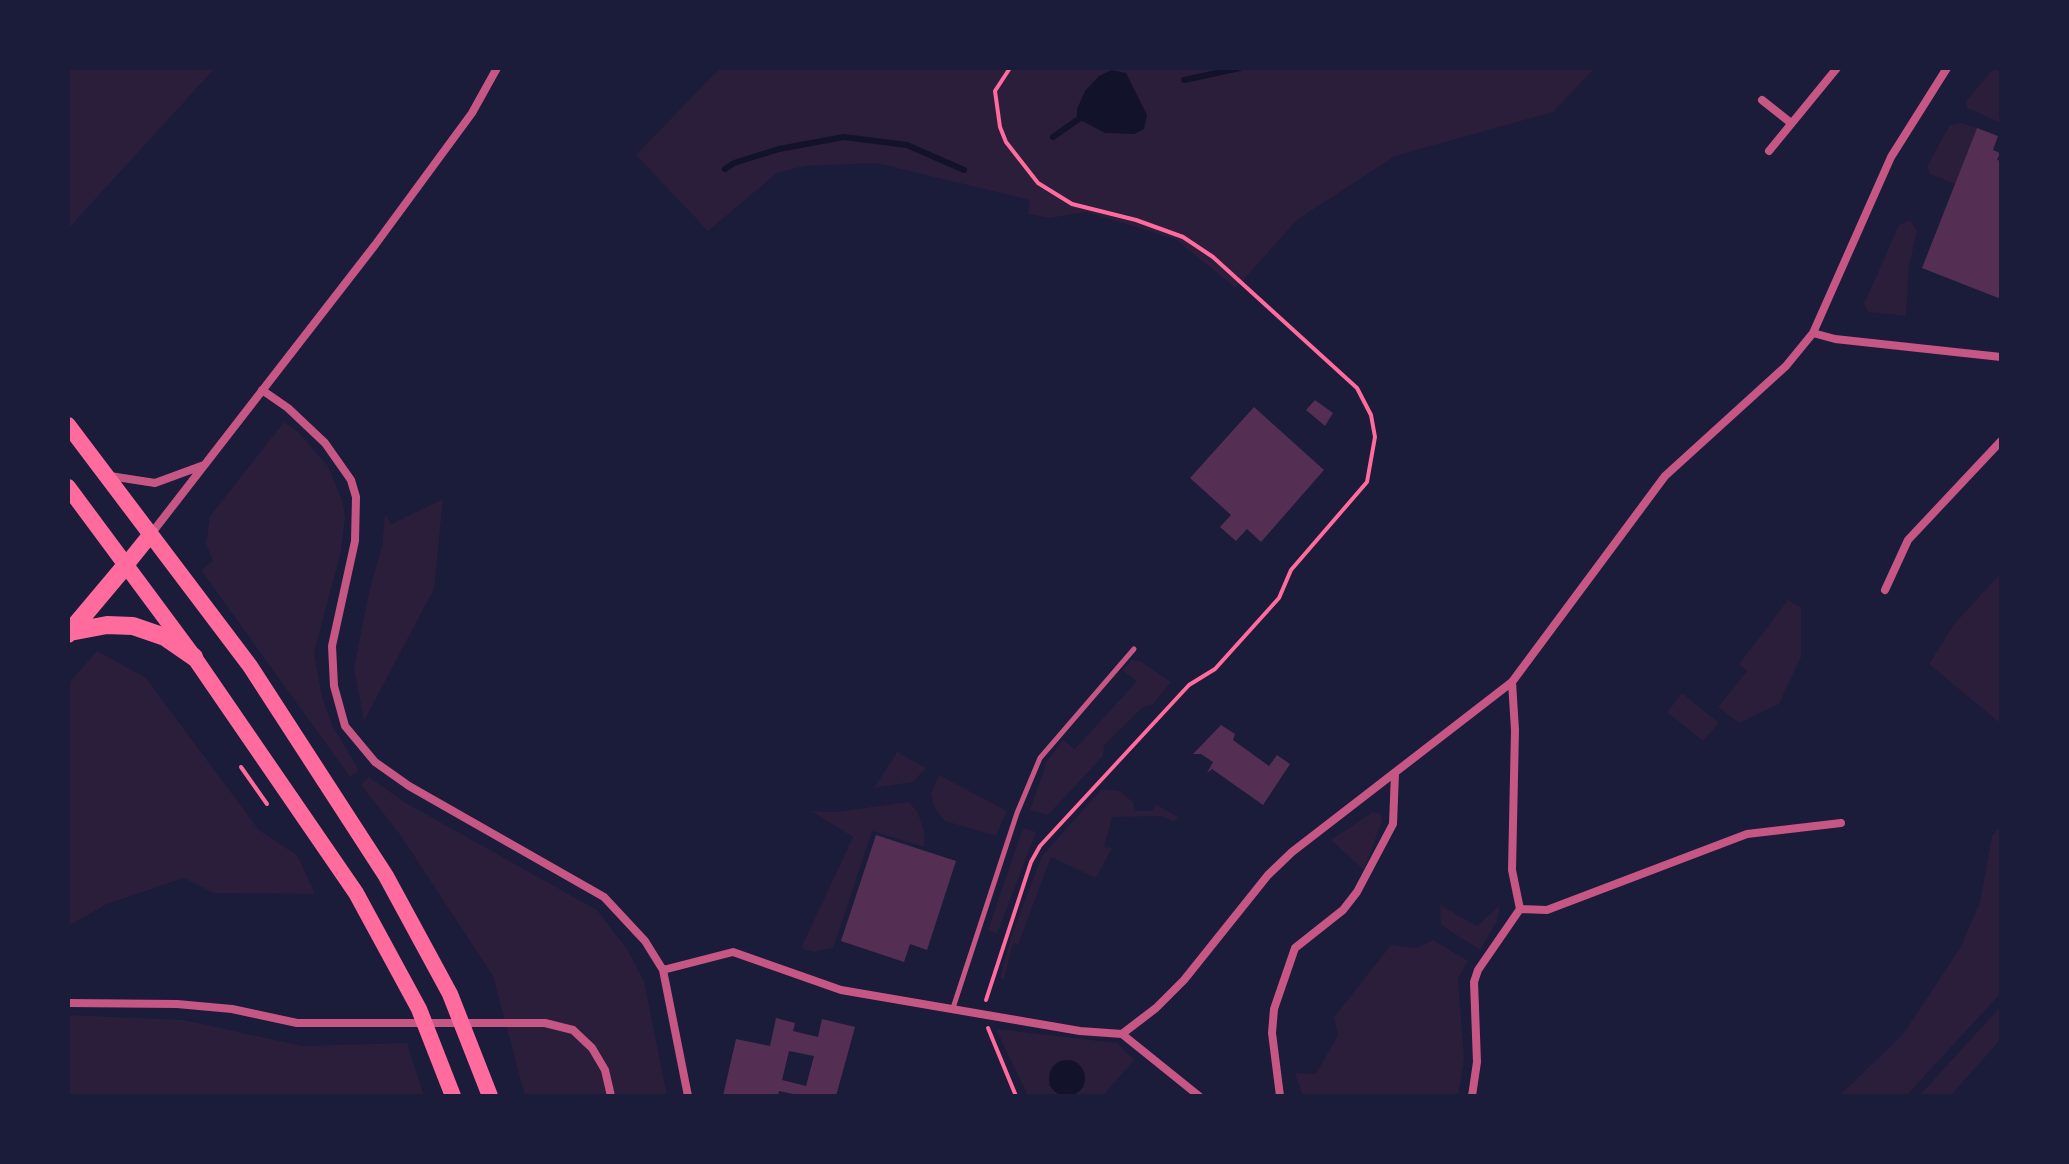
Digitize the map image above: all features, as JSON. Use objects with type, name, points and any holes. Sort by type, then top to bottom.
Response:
[{"type":"highway","points":[[69,633],[126,565]]},
{"type":"highway","points":[[69,633],[107,625],[133,626],[165,637],[194,657]]},
{"type":"main road","points":[[68,425],[250,666],[386,876],[450,994],[490,1096]]},
{"type":"main road","points":[[68,487],[194,657],[356,893],[419,1009],[453,1096]]},
{"type":"main road","points":[[126,565],[151,534]]},
{"type":"street","points":[[151,534],[455,137],[497,68]]},
{"type":"street","points":[[1769,151],[1837,68]]},
{"type":"street","points":[[1122,1034],[1156,1008],[1184,980],[1278,865],[1512,682],[1665,476],[1762,391],[1813,333],[1891,157],[1947,68]]},
{"type":"street","points":[[1762,100],[1791,123]]},
{"type":"street","points":[[1813,333],[1835,339],[2001,357]]},
{"type":"street","points":[[262,390],[288,408],[325,443],[351,480],[356,497],[355,541],[332,646],[337,700],[353,738],[375,762],[409,786],[604,897],[645,941],[663,970],[688,1096]]},
{"type":"street","points":[[1885,590],[1908,540],[2001,441]]},
{"type":"street","points":[[104,474],[155,483],[205,464]]},
{"type":"street","points":[[1472,1096],[1477,1062],[1474,982],[1478,970],[1520,909],[1512,870],[1515,730],[1512,682]]},
{"type":"street","points":[[1280,1096],[1272,1033],[1274,1009],[1295,948],[1343,910],[1357,892],[1393,824],[1395,773]]},
{"type":"street","points":[[1520,909],[1547,910],[1747,834],[1841,823]]},
{"type":"street","points":[[663,970],[733,952],[841,990],[1080,1031],[1122,1034],[1199,1096]]},
{"type":"street","points":[[68,1003],[177,1004],[232,1009],[297,1023],[545,1023],[573,1030],[592,1048],[605,1070],[611,1096]]},
{"type":"lane","points":[[953,1008],[1017,813],[1040,758],[1134,649]]},
{"type":"path","points":[[986,1000],[1031,862],[1040,846],[1189,685],[1215,669],[1279,598],[1291,570],[1367,482],[1375,437],[1371,415],[1351,381],[1213,257],[1183,237],[1136,220],[1072,204],[1038,183],[1006,142],[1000,127],[995,91],[1010,68]]},
{"type":"path","points":[[241,767],[267,804]]},
{"type":"path","points":[[986,1024],[1016,1096]]},
{"type":"shaded area","points":[[68,68],[215,68],[68,229]]},
{"type":"shaded area","points":[[720,68],[1595,68],[1553,112],[1395,156],[1297,220],[1236,288],[1175,239],[1086,212],[1050,218],[1028,214],[1030,200],[876,163],[804,166],[777,173],[708,231],[636,155]]},
{"type":"shaded area","points":[[1994,68],[2001,68],[2001,123],[1967,108],[1966,101]]},
{"type":"shaded area","points":[[1111,70],[1126,73],[1147,115],[1144,129],[1134,134],[1105,133],[1077,118],[1077,109],[1085,91],[1099,76]]},
{"type":"shaded area","points":[[1961,123],[1977,128],[1955,184],[1930,174],[1927,166],[1950,125]]},
{"type":"shaded area","points":[[1910,220],[1917,231],[1909,266],[1906,316],[1868,312],[1864,304],[1899,225]]},
{"type":"shaded area","points":[[284,422],[298,432],[328,466],[343,503],[345,517],[341,551],[314,653],[322,697],[333,727],[359,770],[350,777],[201,570],[213,561],[206,544],[210,516]]},
{"type":"shaded area","points":[[443,499],[434,589],[364,721],[354,668],[382,546],[385,515],[391,524]]},
{"type":"shaded area","points":[[2001,573],[2001,724],[1929,664],[1955,623]]},
{"type":"shaded area","points":[[1788,600],[1801,607],[1801,657],[1779,704],[1739,723],[1718,707],[1747,671],[1739,664]]},
{"type":"shaded area","points":[[97,651],[145,677],[259,830],[297,855],[315,894],[214,893],[184,878],[107,904],[68,926],[68,684]]},
{"type":"shaded area","points":[[1132,660],[1140,661],[1171,682],[1153,704],[1142,708],[1104,745],[1103,756],[1048,815],[1030,810],[1047,761],[1063,740],[1075,749],[1137,681],[1122,670]]},
{"type":"shaded area","points":[[1682,693],[1719,723],[1703,741],[1667,712]]},
{"type":"shaded area","points":[[897,752],[926,768],[913,782],[874,788]]},
{"type":"shaded area","points":[[939,775],[1007,811],[996,836],[945,821],[934,807],[931,794]]},
{"type":"shaded area","points":[[369,777],[406,803],[597,910],[627,949],[644,981],[667,1096],[525,1096],[493,976],[401,836],[361,785]]},
{"type":"shaded area","points":[[1102,789],[1119,791],[1133,802],[1135,811],[1153,811],[1155,804],[1178,817],[1174,822],[1162,816],[1112,817],[1104,847],[1112,848],[1096,878],[1051,857],[1018,945],[1013,943],[1004,979],[1000,978],[1011,937],[1042,856]]},
{"type":"shaded area","points":[[909,802],[918,813],[924,831],[924,847],[872,831],[833,948],[813,952],[801,948],[853,837],[811,811],[835,812]]},
{"type":"shaded area","points":[[1373,812],[1380,813],[1382,821],[1364,870],[1331,840]]},
{"type":"shaded area","points":[[2001,825],[2001,993],[1906,1096],[1839,1096],[1904,1033],[1960,948],[1980,902],[1992,836]]},
{"type":"shaded area","points":[[1023,828],[1036,832],[997,934],[988,930]]},
{"type":"shaded area","points":[[1440,905],[1477,926],[1500,905],[1497,921],[1480,950],[1441,925]]},
{"type":"shaded area","points":[[1433,940],[1468,961],[1458,979],[1464,1059],[1458,1096],[1303,1096],[1295,1073],[1316,1074],[1338,1035],[1334,1017],[1391,945],[1416,948]]},
{"type":"shaded area","points":[[2001,1006],[2001,1039],[1953,1093],[1956,1096],[1919,1096]]},
{"type":"shaded area","points":[[68,1015],[184,1020],[302,1046],[407,1043],[424,1096],[68,1096]]},
{"type":"shaded area","points":[[996,1029],[1117,1043],[1134,1060],[1103,1096],[1073,1096],[1084,1087],[1048,1084],[1059,1096],[1028,1096]]},
{"type":"shaded area","points":[[1067,1060],[1080,1065],[1085,1078],[1080,1091],[1067,1096],[1054,1091],[1049,1078],[1054,1065]]},
{"type":"building","points":[[1977,128],[1998,136],[1993,150],[2000,153],[1997,160],[2001,161],[2001,299],[1922,268]]},
{"type":"building","points":[[1315,400],[1333,413],[1325,426],[1306,410]]},
{"type":"building","points":[[1254,407],[1324,470],[1261,542],[1247,529],[1236,541],[1220,527],[1231,515],[1190,478]]},
{"type":"building","points":[[1221,725],[1235,734],[1233,740],[1269,766],[1277,755],[1290,764],[1263,805],[1212,769],[1207,773],[1213,762],[1201,754],[1193,754]]},
{"type":"building","points":[[876,835],[956,861],[927,950],[910,944],[904,962],[841,941]]},
{"type":"building","points":[[776,1018],[795,1023],[793,1031],[818,1037],[822,1019],[855,1027],[836,1096],[803,1096],[779,1091],[778,1096],[723,1096],[736,1039],[770,1046]],"holes":[[[789,1051],[814,1056],[806,1086],[782,1080]]]},
{"type":"waterway","points":[[1184,80],[1240,68]]},
{"type":"waterway","points":[[1053,137],[1083,116]]},
{"type":"waterway","points":[[725,169],[734,163],[779,149],[844,137],[907,145],[964,170]]}]
